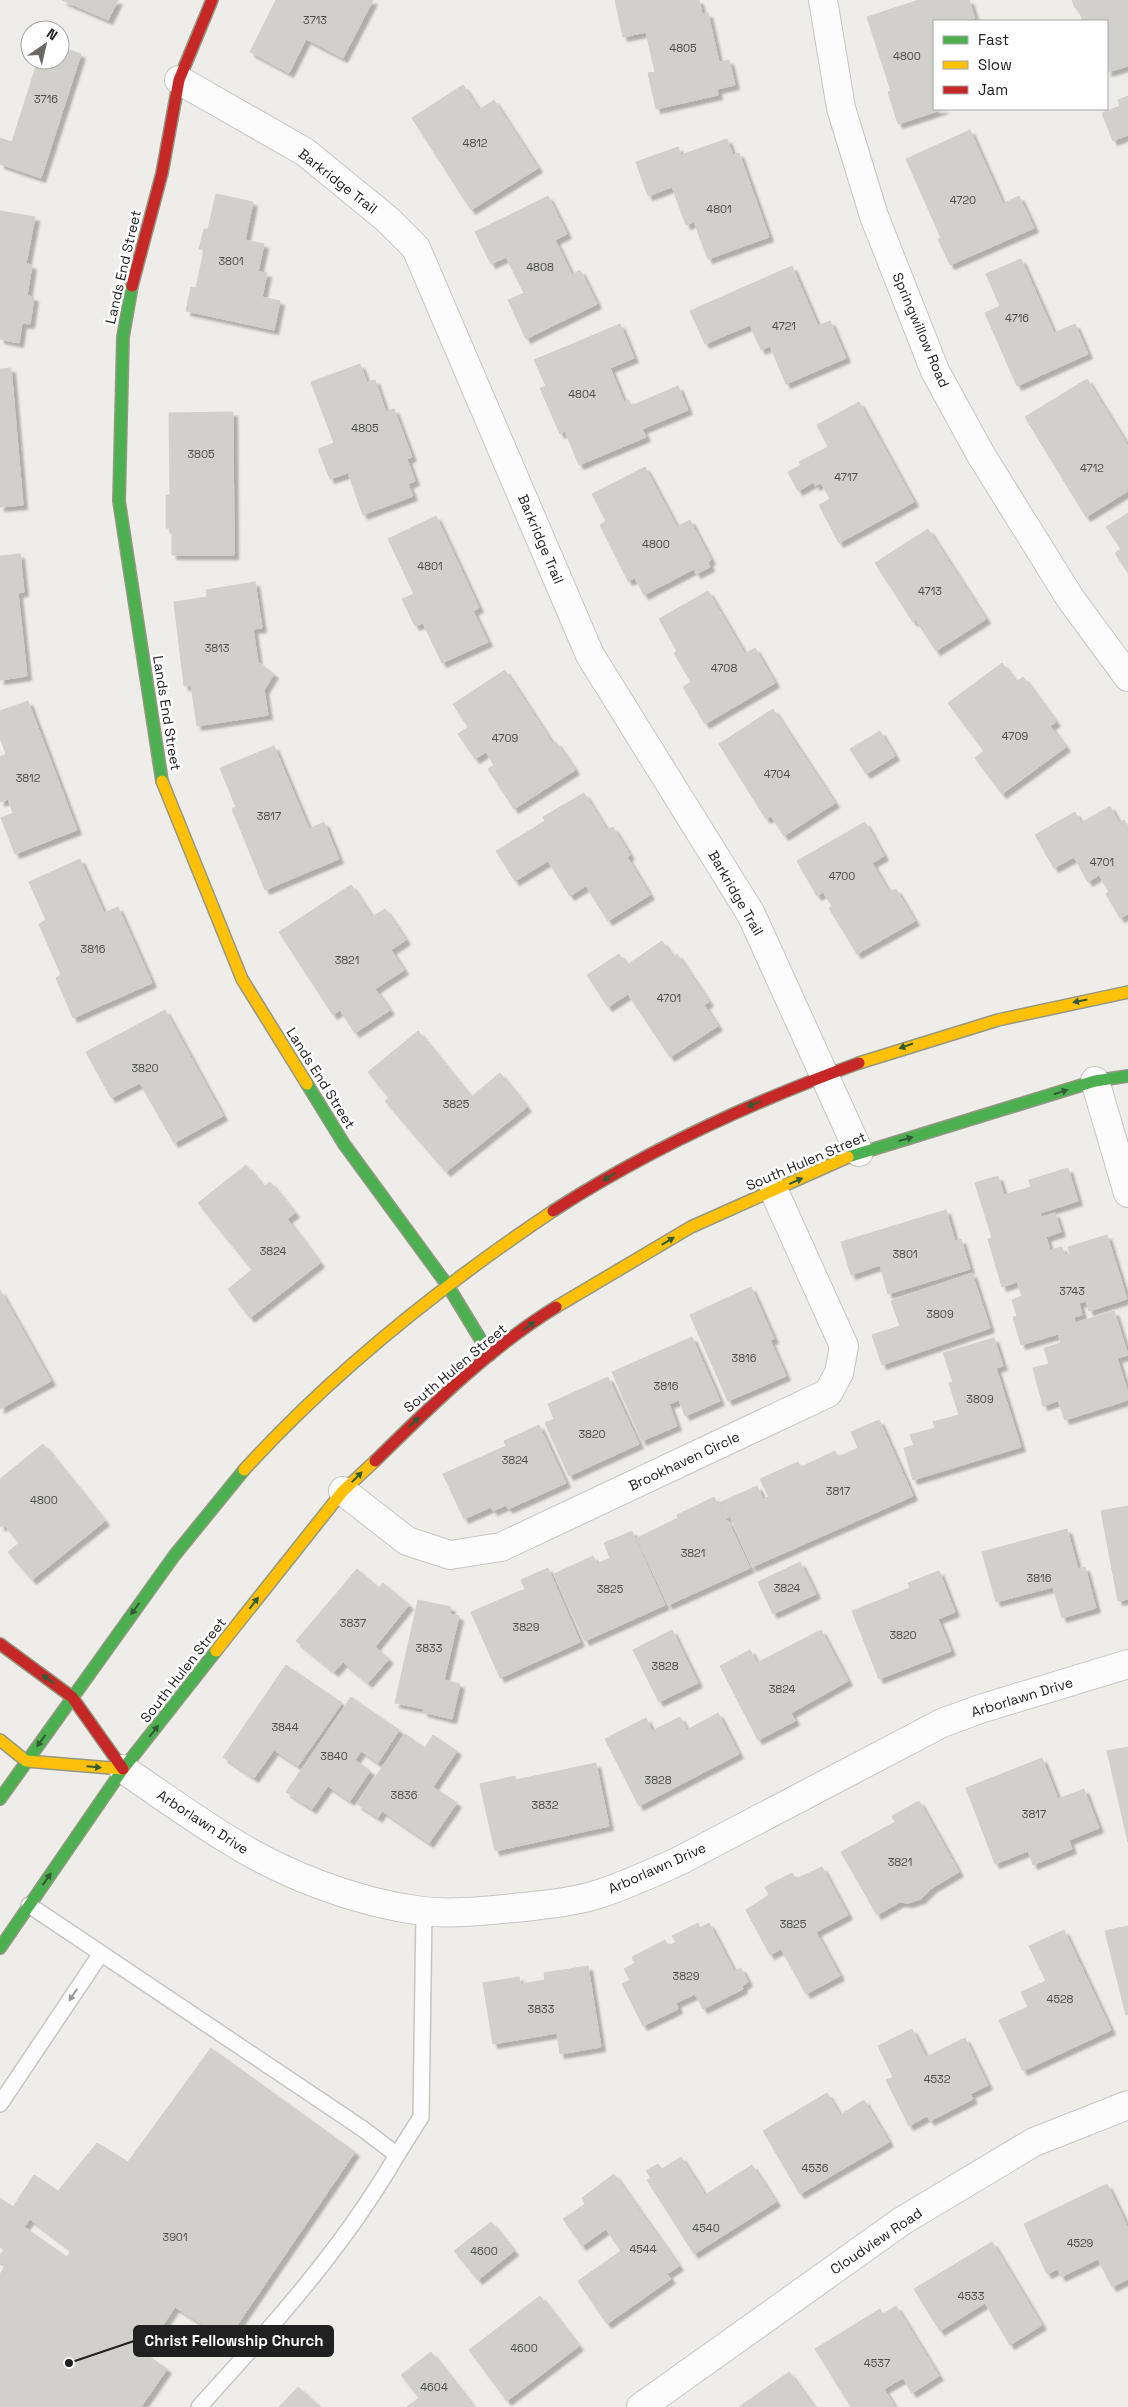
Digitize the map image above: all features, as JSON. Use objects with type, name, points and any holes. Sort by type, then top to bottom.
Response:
[{"type":"main road","name":"Lands End Street","points":[[212,0],[179,80],[162,172],[135,268],[122,337],[120,501],[162,782],[242,979],[344,1144],[448,1286],[490,1355]]},
{"type":"main road","points":[[0,1799],[188,1536],[242,1473],[334,1380],[384,1335],[515,1236],[625,1167],[698,1129],[826,1076],[925,1040],[981,1023],[1046,1007],[1128,992]]},
{"type":"main road","name":"South Hulen Street","points":[[0,1948],[123,1769],[343,1491],[441,1397],[490,1355],[553,1309],[691,1227],[859,1152],[1016,1107],[1095,1081],[1128,1076]]},
{"type":"main road","name":"Arborlawn Drive","points":[[0,1644],[72,1697],[123,1769]]},
{"type":"main road","points":[[0,1740],[26,1761]]},
{"type":"main road","name":"Arborlawn Drive","points":[[26,1761],[123,1769]]},
{"type":"street","name":"Springwillow Road","points":[[823,0],[842,108],[871,207],[935,371],[981,455],[1070,598],[1128,677]]},
{"type":"street","name":"Barkridge Trail","points":[[179,80],[305,152],[387,219],[416,248],[590,655],[751,914],[859,1152]]},
{"type":"street","points":[[1095,1081],[1128,1193]]},
{"type":"street","name":"Brookhaven Circle","points":[[343,1491],[407,1541],[450,1555],[501,1547],[828,1393],[838,1373],[844,1346],[774,1191]]},
{"type":"street","name":"Arborlawn Drive","points":[[123,1769],[224,1838],[285,1869],[332,1888],[386,1905],[424,1911],[498,1910],[560,1903],[598,1894],[638,1880],[679,1861],[942,1723],[980,1709],[1128,1664]]},
{"type":"street","name":"Cloudview Road","points":[[641,2407],[902,2221],[1034,2142],[1128,2105]]},
{"type":"lane","points":[[29,1905],[100,1955],[355,2123],[398,2154]]},
{"type":"lane","points":[[200,2407],[282,2316],[378,2190],[421,2117],[424,1911]]},
{"type":"lane","points":[[0,2104],[100,1955]]},
{"type":"building","points":[[62,0],[118,0],[108,20]]},
{"type":"building","points":[[276,0],[373,0],[343,58],[306,39],[289,73],[250,52]]},
{"type":"building","points":[[615,0],[699,0],[702,14],[708,13],[719,62],[729,60],[735,85],[717,89],[718,95],[656,109],[648,73],[655,72],[646,32],[623,37]]},
{"type":"building","points":[[919,0],[969,0],[975,18],[970,20],[933,20],[933,110],[941,110],[898,124],[888,92],[891,91],[867,17]]},
{"type":"building","points":[[1072,0],[1128,0],[1128,66],[1108,72],[1108,20],[1083,20],[1078,8],[1075,8]]},
{"type":"building","points":[[70,50],[81,54],[41,178],[0,164],[0,138],[12,142],[35,70],[70,70]]},
{"type":"building","points":[[463,85],[479,110],[494,100],[538,168],[471,210],[412,118]]},
{"type":"building","points":[[1128,96],[1128,135],[1113,141],[1102,113],[1120,106],[1118,100]]},
{"type":"building","points":[[970,130],[1003,204],[1019,196],[1034,228],[950,265],[938,239],[941,238],[906,159]]},
{"type":"building","points":[[727,139],[733,155],[739,153],[769,237],[708,259],[694,222],[686,225],[672,187],[648,196],[636,162],[678,147],[681,155]]},
{"type":"building","points":[[216,194],[253,202],[245,240],[264,244],[258,272],[267,273],[262,297],[280,301],[274,330],[186,311],[191,287],[196,288],[204,250],[199,249],[204,229],[208,229]]},
{"type":"building","points":[[548,196],[567,234],[555,240],[572,275],[580,270],[597,304],[526,339],[508,300],[524,293],[506,257],[491,264],[475,232]]},
{"type":"building","points":[[0,211],[35,217],[26,264],[32,265],[27,296],[34,297],[30,324],[22,323],[19,343],[0,339]]},
{"type":"building","points":[[1021,259],[1054,333],[1075,324],[1088,354],[1017,386],[985,313],[1000,306],[986,274]]},
{"type":"building","points":[[792,266],[818,326],[830,321],[846,358],[786,384],[770,346],[761,350],[750,325],[705,344],[690,311]]},
{"type":"building","points":[[620,324],[634,358],[610,368],[624,402],[629,400],[631,406],[678,386],[688,410],[642,429],[646,437],[579,465],[565,431],[560,434],[540,388],[546,386],[534,360]]},
{"type":"building","points":[[360,364],[367,382],[375,380],[386,412],[394,409],[412,457],[407,459],[415,481],[408,484],[413,496],[363,515],[348,473],[330,479],[318,449],[334,443],[311,382]]},
{"type":"building","points":[[11,368],[23,505],[0,507],[0,369]]},
{"type":"building","points":[[1087,379],[1128,446],[1128,491],[1086,517],[1025,417]]},
{"type":"building","points":[[859,402],[914,502],[839,543],[819,505],[830,499],[821,483],[815,486],[814,482],[798,491],[788,472],[801,465],[799,462],[828,447],[817,425]]},
{"type":"building","points":[[233,412],[234,555],[172,555],[172,528],[166,528],[166,495],[170,495],[169,413]]},
{"type":"building","points":[[645,467],[677,527],[690,520],[711,560],[708,562],[710,567],[696,574],[694,569],[644,595],[635,578],[628,581],[600,525],[606,521],[592,494]]},
{"type":"building","points":[[1128,513],[1128,573],[1115,553],[1121,549],[1106,527]]},
{"type":"building","points":[[436,516],[479,608],[473,611],[488,642],[442,663],[423,623],[415,626],[402,599],[414,594],[388,539]]},
{"type":"building","points":[[928,529],[986,619],[936,651],[916,620],[913,622],[875,563]]},
{"type":"building","points":[[20,554],[24,592],[18,593],[27,676],[0,680],[0,556]]},
{"type":"building","points":[[255,582],[262,628],[253,629],[258,662],[274,674],[264,690],[268,715],[197,726],[191,685],[184,686],[174,602],[207,597],[206,590]]},
{"type":"building","points":[[708,591],[745,654],[755,648],[775,683],[705,724],[683,687],[691,682],[674,653],[677,651],[659,619]]},
{"type":"building","points":[[1002,663],[1016,682],[1023,677],[1056,722],[1050,726],[1066,747],[1002,794],[975,758],[984,751],[948,703]]},
{"type":"building","points":[[505,670],[553,744],[556,742],[575,770],[514,809],[488,769],[494,765],[486,752],[475,759],[458,734],[468,727],[453,704]]},
{"type":"building","points":[[28,701],[77,830],[15,854],[1,818],[13,813],[8,799],[0,802],[0,757],[6,754],[0,738],[0,711]]},
{"type":"building","points":[[773,709],[835,803],[784,836],[771,816],[766,819],[719,744]]},
{"type":"building","points":[[880,731],[895,756],[866,774],[850,749]]},
{"type":"building","points":[[274,746],[309,829],[324,822],[339,859],[265,890],[232,809],[236,807],[220,768]]},
{"type":"building","points":[[584,793],[607,830],[613,827],[630,855],[627,857],[650,895],[608,921],[586,886],[570,896],[548,861],[515,881],[496,851],[545,821],[543,817]]},
{"type":"building","points":[[1110,806],[1119,823],[1124,820],[1128,827],[1128,914],[1120,918],[1106,894],[1109,892],[1099,875],[1088,882],[1074,857],[1054,868],[1035,835],[1075,812],[1081,823]]},
{"type":"building","points":[[865,822],[884,856],[872,863],[889,892],[896,889],[915,921],[857,954],[829,908],[832,906],[823,892],[817,896],[797,861]]},
{"type":"building","points":[[80,859],[104,913],[118,907],[152,983],[73,1018],[56,978],[61,975],[39,924],[46,920],[29,882]]},
{"type":"building","points":[[351,885],[372,917],[385,909],[406,940],[391,950],[404,970],[375,989],[390,1010],[355,1033],[340,1010],[333,1015],[279,932]]},
{"type":"building","points":[[662,941],[673,957],[677,954],[709,1002],[704,1005],[718,1026],[670,1057],[628,994],[608,1007],[587,975],[619,954],[627,965]]},
{"type":"building","points":[[165,1010],[223,1116],[174,1143],[140,1083],[111,1098],[86,1052]]},
{"type":"building","points":[[418,1031],[471,1097],[500,1073],[527,1107],[446,1172],[385,1101],[389,1098],[368,1072]]},
{"type":"building","points":[[246,1165],[264,1187],[270,1182],[295,1213],[287,1219],[320,1263],[250,1318],[228,1289],[252,1270],[198,1203]]},
{"type":"building","points":[[1068,1168],[1078,1201],[1040,1213],[1042,1217],[1055,1213],[1061,1232],[1046,1237],[1050,1250],[1062,1247],[1065,1255],[1070,1254],[1068,1247],[1107,1235],[1127,1299],[1089,1311],[1086,1301],[1079,1303],[1082,1315],[1074,1317],[1075,1323],[1114,1311],[1128,1355],[1117,1358],[1128,1393],[1128,1400],[1065,1420],[1058,1401],[1043,1406],[1033,1368],[1049,1364],[1044,1348],[1061,1343],[1058,1334],[1021,1345],[1013,1317],[1017,1316],[1012,1300],[1022,1296],[1017,1282],[1002,1287],[988,1239],[992,1238],[975,1183],[998,1176],[1004,1195],[1031,1187],[1029,1180]]},
{"type":"building","points":[[946,1210],[955,1241],[961,1239],[970,1269],[888,1294],[880,1265],[851,1275],[841,1242]]},
{"type":"building","points":[[972,1273],[990,1328],[882,1365],[872,1335],[900,1326],[891,1301]]},
{"type":"building","points":[[751,1287],[774,1339],[770,1340],[786,1376],[728,1401],[690,1315]]},
{"type":"building","points":[[0,1290],[51,1381],[0,1409]]},
{"type":"building","points":[[692,1337],[720,1401],[685,1416],[679,1400],[669,1404],[677,1426],[642,1441],[612,1372]]},
{"type":"building","points":[[994,1338],[1003,1366],[996,1368],[1021,1447],[913,1480],[904,1448],[914,1445],[910,1435],[935,1428],[933,1422],[959,1415],[949,1383],[953,1382],[943,1353]]},
{"type":"building","points":[[608,1377],[639,1444],[569,1476],[545,1423],[554,1419],[548,1404]]},
{"type":"building","points":[[879,1420],[913,1496],[752,1567],[730,1516],[726,1518],[719,1503],[757,1486],[763,1499],[769,1497],[760,1479],[798,1462],[801,1467],[835,1451],[838,1457],[858,1448],[851,1432]]},
{"type":"building","points":[[539,1425],[566,1483],[508,1509],[506,1505],[493,1511],[491,1507],[464,1519],[443,1474],[506,1446],[504,1441]]},
{"type":"building","points":[[43,1444],[105,1521],[32,1580],[8,1552],[19,1543],[4,1524],[0,1527],[0,1479]]},
{"type":"building","points":[[714,1497],[726,1521],[728,1521],[750,1568],[668,1605],[637,1538],[678,1518],[677,1515]]},
{"type":"building","points":[[1128,1506],[1128,1599],[1118,1601],[1101,1511]]},
{"type":"building","points":[[1067,1529],[1078,1569],[1085,1567],[1096,1608],[1062,1618],[1053,1587],[996,1602],[982,1552]]},
{"type":"building","points":[[632,1531],[665,1605],[585,1641],[554,1574],[593,1556],[597,1564],[610,1558],[604,1543]]},
{"type":"building","points":[[800,1562],[816,1594],[773,1614],[758,1582]]},
{"type":"building","points":[[548,1568],[580,1642],[500,1678],[471,1612],[525,1589],[521,1580]]},
{"type":"building","points":[[357,1569],[379,1588],[383,1583],[409,1605],[375,1647],[389,1659],[368,1683],[343,1662],[334,1672],[296,1641]]},
{"type":"building","points":[[939,1571],[955,1612],[938,1619],[951,1651],[879,1679],[852,1611],[910,1588],[908,1583]]},
{"type":"building","points":[[418,1600],[451,1607],[450,1614],[459,1616],[444,1680],[460,1684],[452,1719],[423,1712],[424,1709],[395,1703]]},
{"type":"building","points":[[672,1630],[698,1683],[659,1702],[633,1650]]},
{"type":"building","points":[[821,1630],[848,1681],[791,1713],[795,1721],[758,1740],[720,1666],[750,1650],[757,1663]]},
{"type":"building","points":[[286,1665],[342,1703],[298,1766],[274,1750],[254,1778],[223,1757]]},
{"type":"building","points":[[351,1697],[399,1730],[378,1763],[361,1751],[355,1760],[370,1771],[350,1801],[328,1786],[312,1809],[286,1792]]},
{"type":"building","points":[[718,1713],[739,1754],[639,1806],[605,1739],[646,1718],[652,1731],[680,1717],[687,1730]]},
{"type":"building","points":[[405,1734],[425,1748],[433,1735],[457,1751],[433,1787],[457,1803],[429,1843],[382,1811],[378,1818],[357,1804]]},
{"type":"building","points":[[1128,1747],[1128,1842],[1107,1751]]},
{"type":"building","points":[[1042,1758],[1058,1799],[1084,1789],[1099,1828],[1069,1840],[1072,1849],[1033,1865],[1028,1851],[995,1864],[966,1788]]},
{"type":"building","points":[[596,1763],[609,1826],[495,1851],[480,1784],[515,1776],[516,1780]]},
{"type":"building","points":[[919,1801],[959,1872],[932,1888],[921,1899],[908,1903],[900,1902],[877,1915],[841,1852],[895,1822],[892,1816]]},
{"type":"building","points":[[822,1867],[848,1915],[816,1932],[840,1976],[806,1994],[781,1949],[770,1955],[746,1910],[769,1895],[765,1887],[792,1873],[796,1879]]},
{"type":"building","points":[[698,1923],[700,1928],[709,1923],[734,1971],[741,1968],[748,1982],[742,1986],[743,1989],[703,2009],[695,1994],[676,2003],[678,2009],[643,2026],[622,1984],[630,1980],[624,1969],[635,1963],[632,1957],[665,1940],[668,1946],[676,1942],[672,1936]]},
{"type":"building","points":[[1128,1926],[1128,2014],[1126,2015],[1105,1931]]},
{"type":"building","points":[[1064,1930],[1111,2030],[1023,2071],[999,2020],[1028,2007],[1021,1992],[1046,1981],[1029,1946]]},
{"type":"building","points":[[588,1966],[601,2047],[560,2054],[557,2033],[493,2044],[483,1983],[519,1977],[520,1984],[545,1980],[544,1973]]},
{"type":"building","points":[[912,2029],[926,2057],[965,2038],[988,2085],[970,2094],[973,2099],[930,2121],[927,2116],[909,2126],[886,2080],[893,2077],[878,2046]]},
{"type":"building","points":[[211,2048],[355,2152],[227,2340],[175,2307],[144,2353],[167,2369],[141,2407],[0,2407],[0,2274],[5,2267],[0,2264],[0,2255],[4,2250],[0,2247],[0,2198],[13,2207],[34,2175],[58,2191],[97,2143],[128,2162]],"holes":[[[30,2219],[71,2250],[67,2257],[24,2227]]]},
{"type":"building","points":[[827,2093],[840,2115],[864,2100],[889,2142],[800,2194],[763,2131]]},
{"type":"building","points":[[681,2157],[705,2195],[752,2165],[776,2202],[694,2254],[647,2180],[651,2178],[646,2171],[658,2164],[662,2169]]},
{"type":"building","points":[[614,2174],[679,2266],[667,2274],[671,2279],[607,2324],[578,2281],[621,2251],[606,2229],[582,2246],[563,2219],[585,2204],[582,2198]]},
{"type":"building","points":[[1107,2184],[1128,2228],[1128,2279],[1112,2287],[1098,2259],[1061,2277],[1058,2269],[1047,2274],[1024,2224]]},
{"type":"building","points":[[491,2222],[514,2251],[478,2280],[454,2251]]},
{"type":"building","points":[[992,2242],[1042,2325],[1010,2345],[985,2303],[940,2331],[914,2289]]},
{"type":"building","points":[[540,2296],[579,2346],[507,2401],[469,2350]]},
{"type":"building","points":[[896,2306],[939,2376],[912,2393],[903,2378],[884,2389],[895,2407],[851,2407],[815,2349],[880,2309],[883,2314]]},
{"type":"building","points":[[431,2352],[474,2407],[407,2407],[419,2398],[401,2375]]},
{"type":"building","points":[[789,2372],[814,2407],[739,2407]]},
{"type":"building","points":[[298,2387],[320,2407],[279,2407]]},
{"type":"traffic: fast","points":[[132,286],[123,337],[119,501],[162,781]]},
{"type":"traffic: fast","points":[[848,1157],[1095,1081],[1128,1076]]},
{"type":"traffic: fast","points":[[307,1084],[344,1144],[448,1286],[490,1355]]},
{"type":"traffic: fast","points":[[0,1799],[174,1556],[244,1470]]},
{"type":"traffic: fast","points":[[0,1948],[123,1769],[216,1651]]},
{"type":"traffic: slow","points":[[162,781],[242,979],[307,1084]]},
{"type":"traffic: slow","points":[[859,1063],[998,1020],[1128,992]]},
{"type":"traffic: slow","points":[[556,1307],[691,1227],[848,1157]]},
{"type":"traffic: slow","points":[[244,1470],[315,1398],[391,1331],[470,1269],[553,1211]]},
{"type":"traffic: slow","points":[[216,1651],[343,1491],[375,1461]]},
{"type":"traffic: slow","points":[[0,1740],[26,1761],[123,1769]]},
{"type":"traffic: jam","points":[[132,286],[162,173],[179,80],[212,0]]},
{"type":"traffic: jam","points":[[553,1211],[626,1167],[702,1128],[780,1094],[859,1063]]},
{"type":"traffic: jam","points":[[375,1461],[461,1379],[507,1341],[556,1307]]},
{"type":"traffic: jam","points":[[0,1644],[72,1697],[123,1769]]},
{"type":"place","name":"Christ Fellowship Church","points":[[69,2363]]}]
